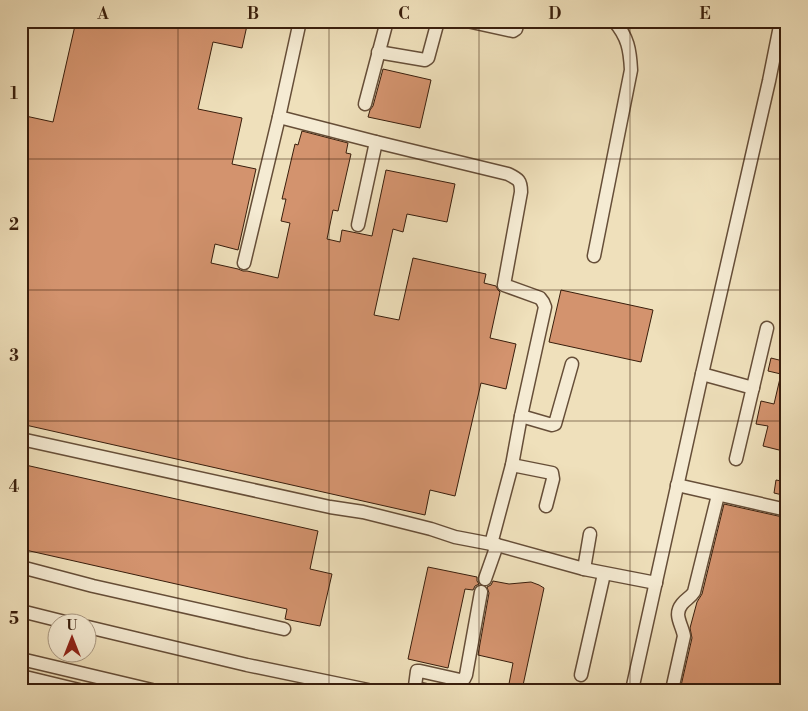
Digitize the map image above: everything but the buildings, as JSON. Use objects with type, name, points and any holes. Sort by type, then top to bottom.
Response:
[{"type":"street","points":[[244,262],[300,21]]},
{"type":"street","points":[[365,104],[387,21]]},
{"type":"street","points":[[378,52],[425,60],[428,58],[438,21]]},
{"type":"street","points":[[467,21],[513,31],[516,29],[518,21]]},
{"type":"street","points":[[594,256],[631,70],[627,40],[614,21]]},
{"type":"street","points":[[632,690],[702,374],[770,82],[781,21]]},
{"type":"street","points":[[279,118],[508,174],[518,180],[521,185],[504,285],[540,298],[545,307],[512,465],[485,579]]},
{"type":"street","points":[[358,225],[376,142]]},
{"type":"street","points":[[736,459],[767,328]]},
{"type":"street","points":[[521,416],[552,425],[555,424],[572,364]]},
{"type":"street","points":[[702,374],[753,388]]},
{"type":"street","points":[[21,439],[330,507],[363,512],[431,529],[454,537],[494,545],[604,574],[656,583]]},
{"type":"street","points":[[512,465],[552,473],[553,479],[546,506]]},
{"type":"street","points":[[677,485],[787,510]]},
{"type":"street","points":[[672,690],[684,636],[678,612],[680,605],[692,596],[694,592],[718,495]]},
{"type":"street","points":[[584,569],[590,534]]},
{"type":"street","points":[[21,567],[93,586],[284,629]]},
{"type":"street","points":[[581,675],[604,574]]},
{"type":"street","points":[[425,690],[415,686],[417,671],[460,680],[464,679],[481,592]]},
{"type":"street","points":[[21,611],[48,618]]},
{"type":"street","points":[[98,629],[247,665],[368,690]]},
{"type":"street","points":[[21,659],[152,690]]},
{"type":"street","points":[[21,676],[79,690]]}]
